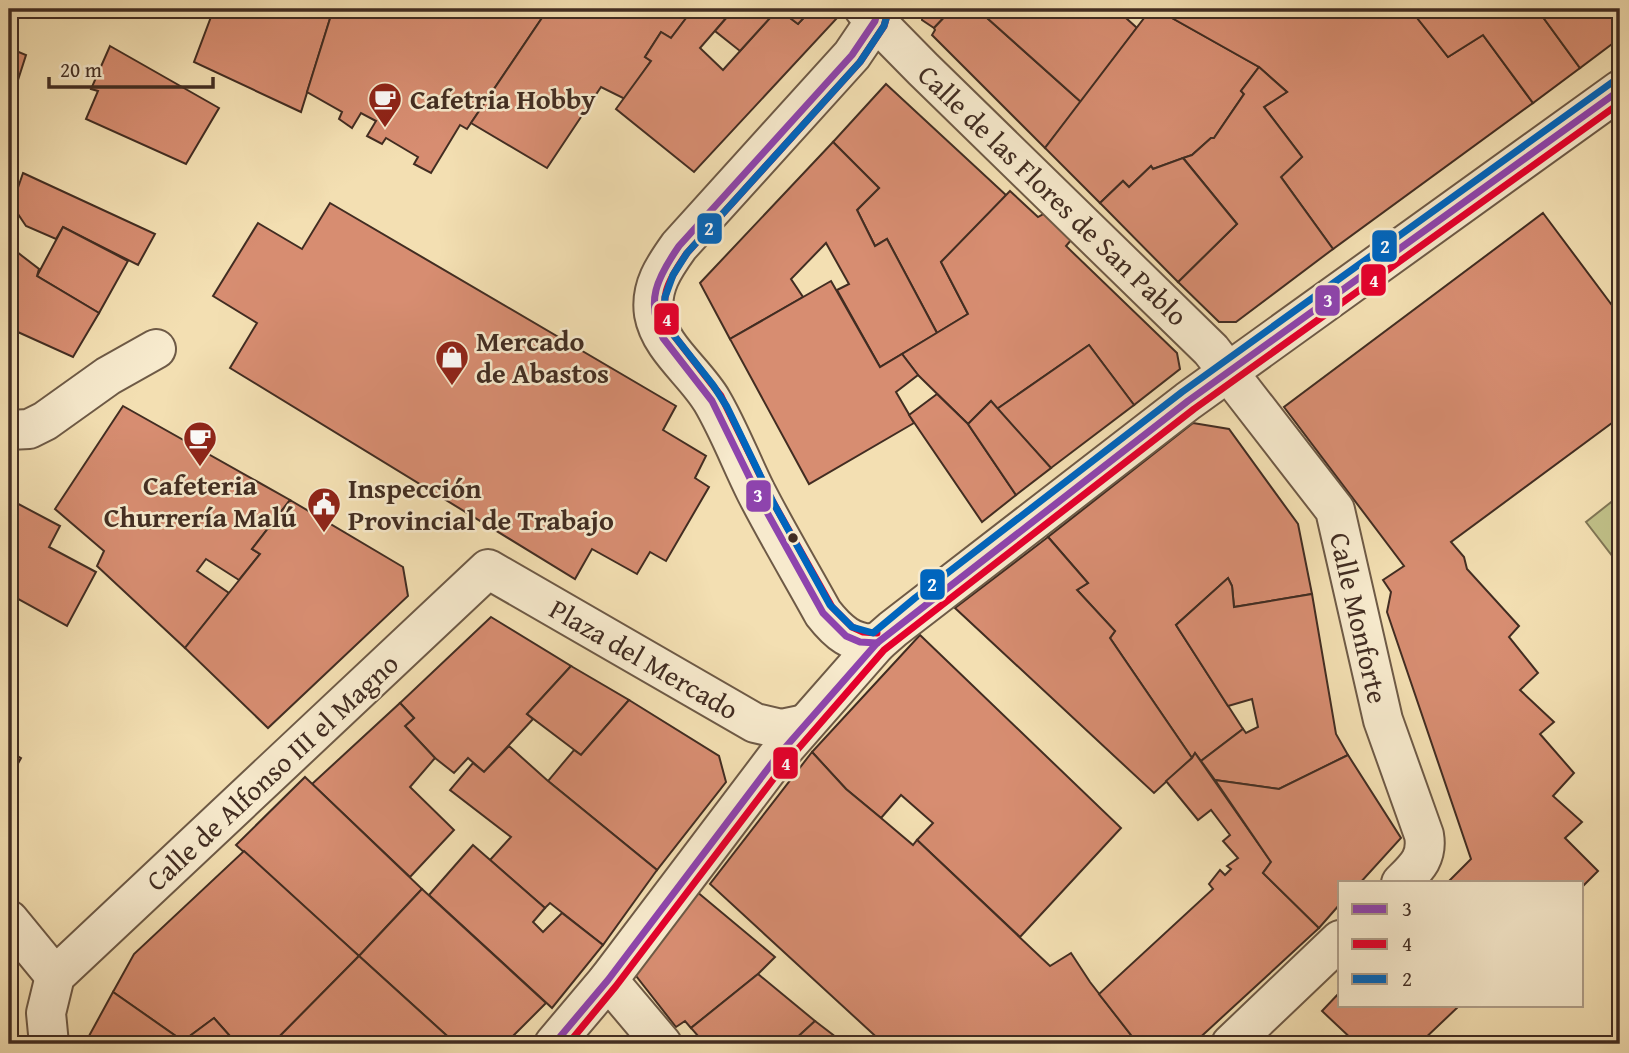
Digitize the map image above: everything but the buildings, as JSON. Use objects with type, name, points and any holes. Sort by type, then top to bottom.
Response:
[{"type":"street","points":[[873,13],[852,55],[725,192],[667,263],[657,280],[653,297],[654,316],[660,334],[714,404],[755,490],[823,613],[830,623],[851,639],[860,643],[877,643]]},
{"type":"street","name":"Calle de las Flores de San Pablo","points":[[873,13],[1185,323],[1228,371]]},
{"type":"street","points":[[554,1044],[608,980],[776,758],[877,643],[942,589],[1228,371],[1620,90]]},
{"type":"street","points":[[9,430],[29,429],[45,421],[108,376],[156,349]]},
{"type":"street","name":"Calle Monforte","points":[[1228,371],[1335,510],[1383,720],[1427,848],[1420,864],[1403,881]]},
{"type":"street","name":"Plaza del Mercado","points":[[488,569],[755,723],[781,729],[805,724]]},
{"type":"street","name":"Calle de Alfonso III el Magno","points":[[55,976],[488,569]]},
{"type":"street","points":[[9,920],[55,976],[46,1013],[49,1044]]},
{"type":"street","points":[[1231,1044],[1338,942]]},
{"type":"street","points":[[608,980],[662,1044]]},
{"type":"green space","points":[[1620,495],[1620,566],[1586,522]]},
{"type":"transit line","name":"3","points":[[877,643],[860,642],[846,636],[823,613],[764,507],[712,401],[663,338],[654,301],[660,279],[679,246],[852,55],[875,21],[878,9]]},
{"type":"transit line","name":"4","points":[[877,633],[863,632],[852,627],[832,607],[773,502],[721,396],[672,333],[667,321],[665,300],[674,272],[687,253],[860,62],[884,26],[888,12]]},
{"type":"transit line","name":"2","points":[[888,12],[884,26],[860,62],[687,253],[673,275],[665,297],[664,312],[672,333],[727,407],[774,504],[830,605],[852,627],[873,633],[1182,392],[1614,81]]},
{"type":"transit line","name":"3","points":[[554,1044],[608,980],[776,758],[877,643],[1188,401],[1620,90]]},
{"type":"transit line","name":"4","points":[[568,1044],[616,986],[784,765],[884,650],[1194,409],[1620,103]]},
{"type":"place","name":"Cafetria Hobby","points":[[385,129]]},
{"type":"place","name":"Mercado de Abastos","points":[[452,387]]},
{"type":"place","name":"Cafeteria Churrería Malú","points":[[200,468]]},
{"type":"place","name":"Inspección Provincial de Trabajo","points":[[324,534]]}]
